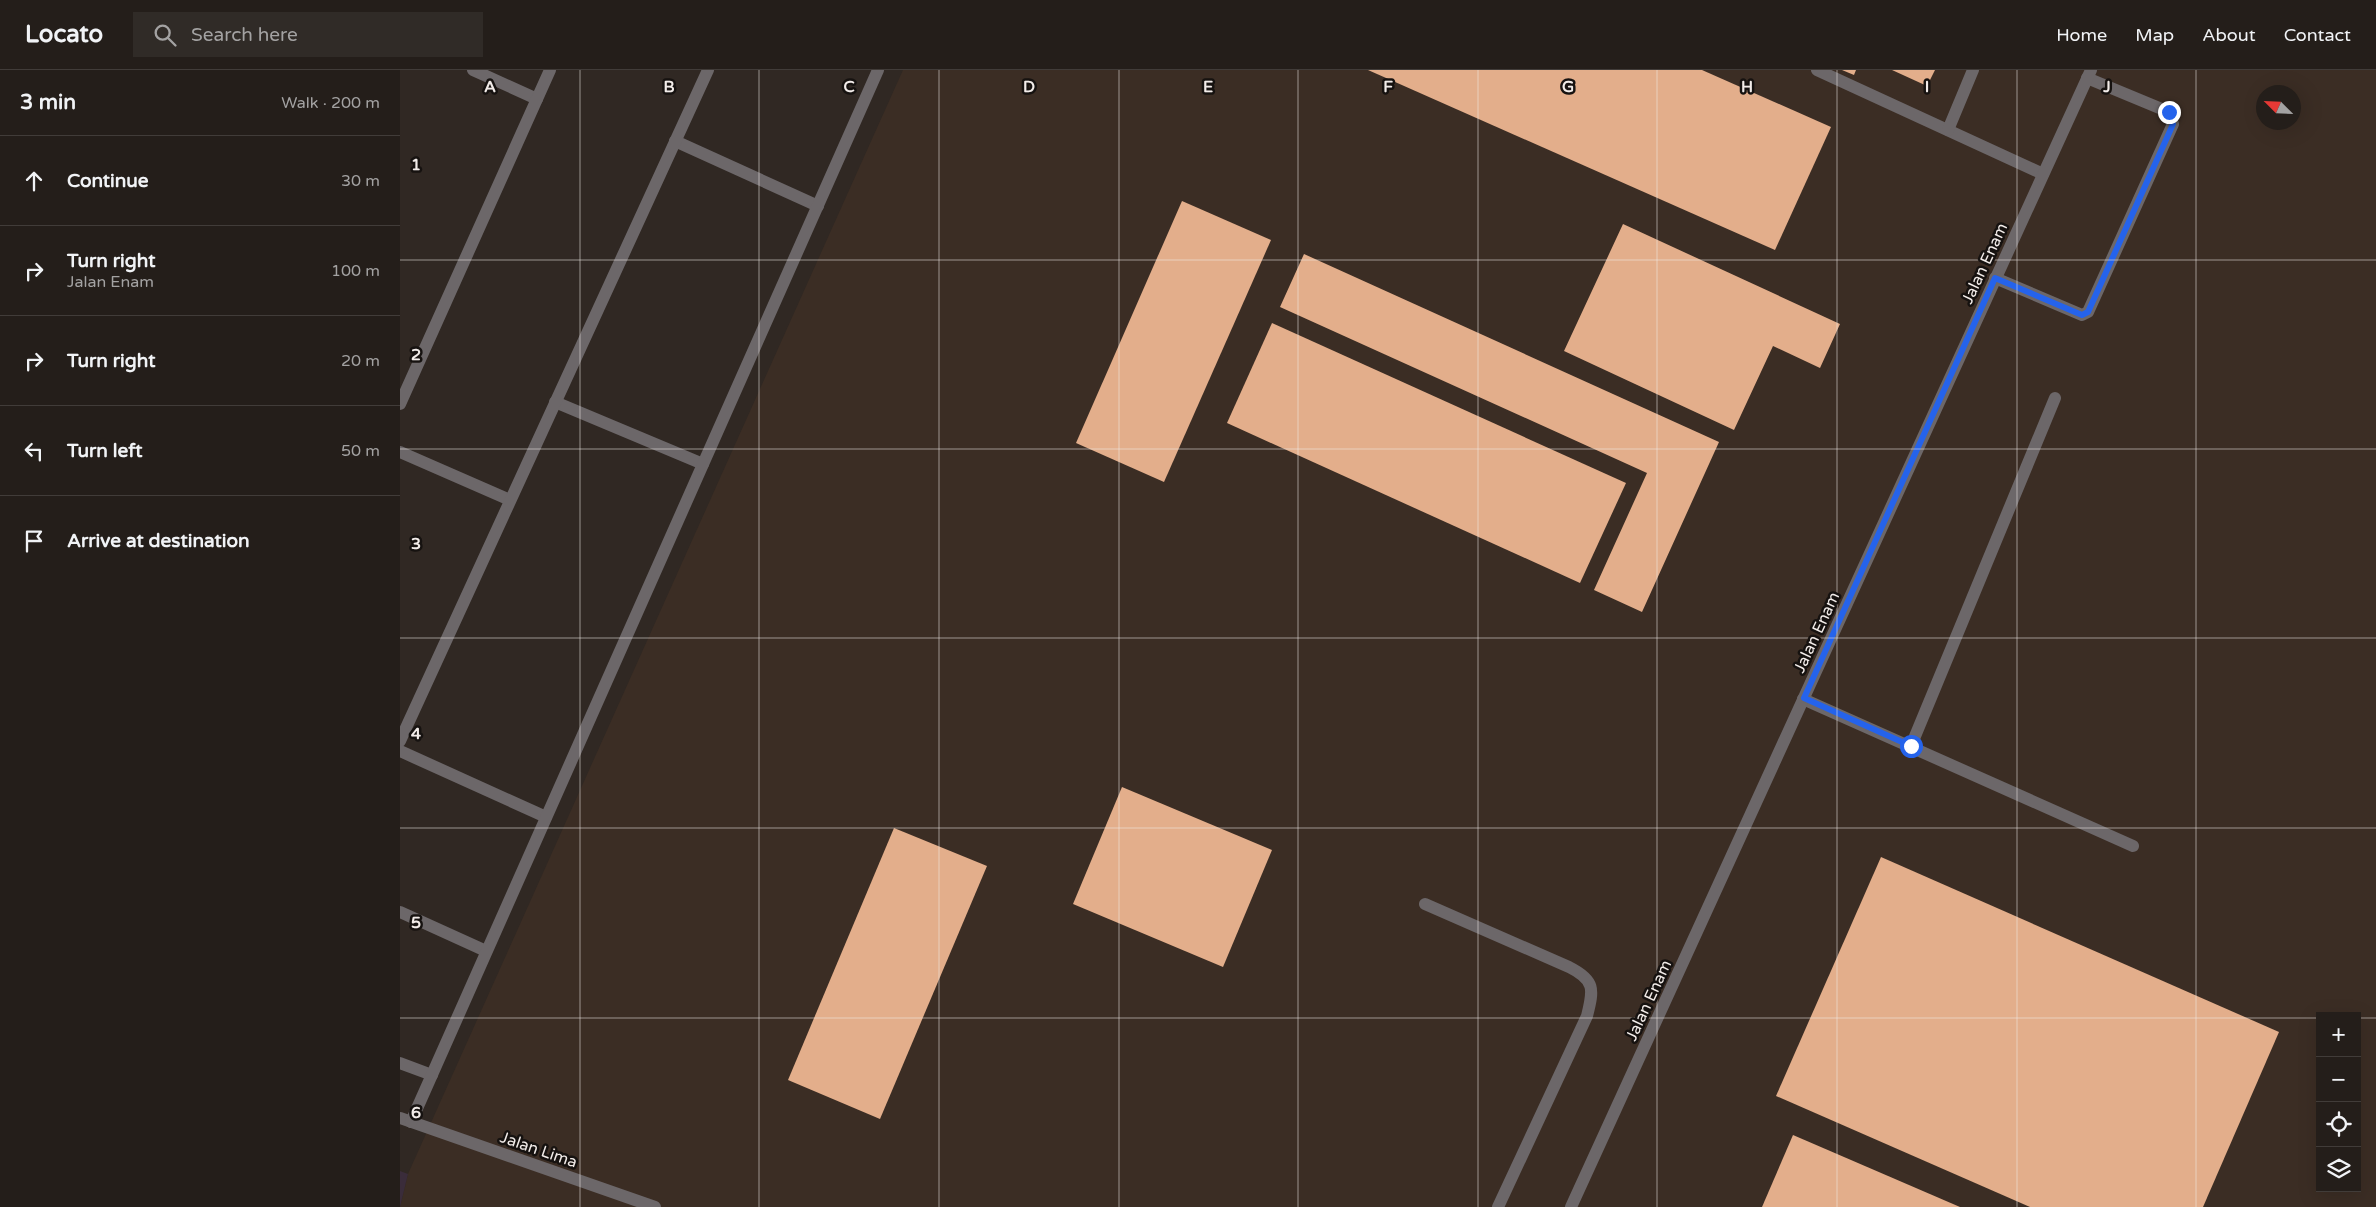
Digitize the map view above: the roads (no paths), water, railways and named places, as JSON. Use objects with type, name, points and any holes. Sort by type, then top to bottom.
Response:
[{"type":"street","points":[[474,70],[537,99]]},
{"type":"street","points":[[400,404],[550,70]]},
{"type":"street","points":[[400,740],[708,70]]},
{"type":"street","points":[[406,1120],[432,1075],[878,70]]},
{"type":"street","points":[[1817,70],[2043,174]]},
{"type":"street","points":[[1948,130],[1974,70]]},
{"type":"street","points":[[1995,278],[2082,315],[2088,312],[2173,124],[2169,112],[2089,74]]},
{"type":"street","name":"Jalan Enam","points":[[1571,1207],[2089,74]]},
{"type":"street","points":[[675,141],[818,206]]},
{"type":"street","points":[[1911,746],[2056,398]]},
{"type":"street","points":[[556,402],[703,464]]},
{"type":"street","points":[[400,452],[510,500]]},
{"type":"street","points":[[1804,698],[2133,846]]},
{"type":"street","points":[[400,751],[546,817]]},
{"type":"street","points":[[1425,904],[1585,975],[1592,988],[1587,1016],[1498,1207]]},
{"type":"street","points":[[400,912],[486,951]]},
{"type":"street","points":[[400,1063],[432,1075]]},
{"type":"street","name":"Jalan Lima","points":[[406,1120],[655,1207]]}]
